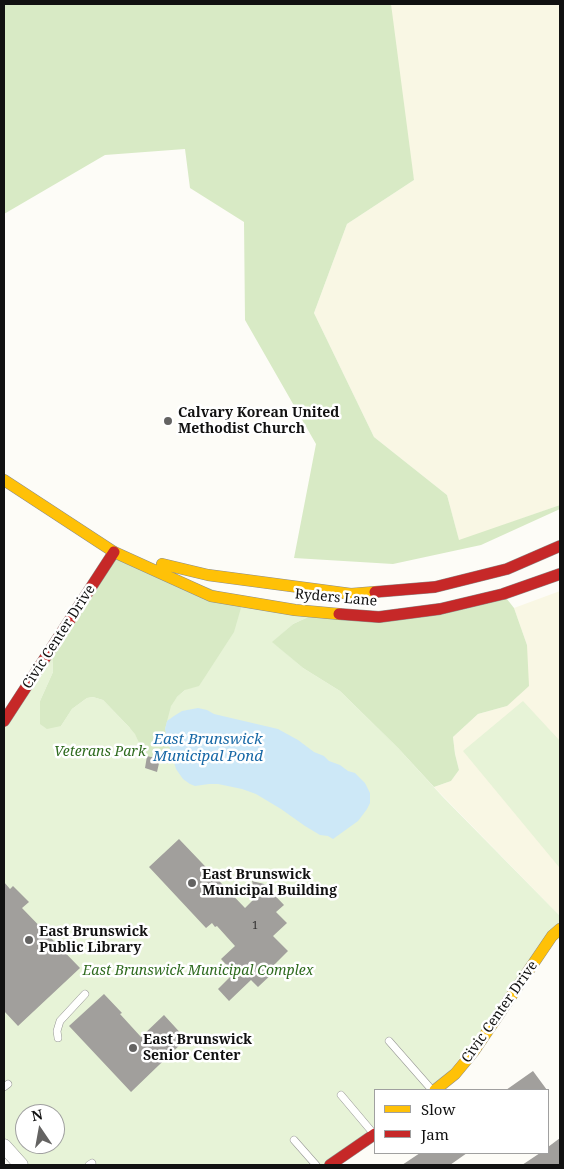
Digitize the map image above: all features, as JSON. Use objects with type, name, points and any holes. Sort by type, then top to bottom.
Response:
[{"type":"main road","name":"Ryders Lane","points":[[4,480],[114,552],[211,596],[295,610],[379,617],[458,605],[503,594],[560,574]]},
{"type":"main road","name":"Ryders Lane","points":[[114,552],[208,575],[351,594],[435,587],[507,568],[560,546]]},
{"type":"main road","name":"Civic Center Drive","points":[[4,721],[114,552]]},
{"type":"main road","name":"Civic Center Drive","points":[[435,1089],[455,1074],[474,1051],[552,936],[560,929]]},
{"type":"main road","points":[[330,1165],[374,1136]]},
{"type":"street","points":[[6,1152],[21,1165]]},
{"type":"lane","points":[[58,1038],[60,1021],[85,994]]},
{"type":"lane","points":[[389,1042],[433,1089]]},
{"type":"lane","points":[[341,1095],[374,1134]]},
{"type":"lane","points":[[294,1140],[316,1165]]},
{"type":"shaded area","points":[[376,4],[560,4],[560,505],[459,541],[447,495],[374,437],[314,313],[347,224],[414,180]]},
{"type":"shaded area","points":[[560,591],[560,916],[434,787],[451,781],[459,770],[453,737],[478,714],[507,706],[527,645],[514,608]]},
{"type":"green space","points":[[4,4],[391,4],[414,180],[347,224],[314,313],[374,437],[447,495],[459,540],[560,505],[560,509],[481,545],[393,564],[294,558],[316,444],[245,320],[244,222],[190,188],[185,149],[105,155],[4,214]]},
{"type":"green space","points":[[114,552],[243,601],[234,632],[199,686],[185,690],[171,706],[165,729],[170,748],[160,759],[147,756],[130,728],[103,700],[93,697],[87,698],[72,709],[61,726],[47,729],[40,724],[40,701],[53,672],[52,647]]},
{"type":"green space","points":[[503,594],[514,608],[527,645],[529,686],[507,706],[478,714],[453,737],[459,770],[451,781],[434,787],[398,748],[340,691],[303,668],[272,642],[293,624],[319,612],[379,617]]},
{"type":"green space","name":"East Brunswick Municipal Complex","points":[[243,601],[319,612],[293,624],[273,642],[303,668],[340,691],[398,748],[442,796],[560,916],[560,929],[436,1089],[374,1089],[374,1135],[330,1165],[21,1165],[4,1146],[4,721],[52,647],[53,672],[40,701],[61,726],[72,709],[87,698],[93,697],[103,700],[130,728],[185,690]]},
{"type":"green space","points":[[523,701],[560,741],[559,867],[463,751]]},
{"type":"water","name":"East Brunswick Municipal Pond","points":[[198,708],[214,714],[278,729],[314,752],[324,756],[329,761],[355,773],[365,783],[370,793],[370,803],[367,809],[358,821],[333,839],[320,835],[256,794],[218,784],[195,786],[190,784],[183,779],[176,769],[165,729],[167,721],[174,716],[182,711]]},
{"type":"building","points":[[147,756],[160,759],[157,772],[145,768]]},
{"type":"building","points":[[179,839],[245,908],[256,897],[252,881],[264,884],[284,905],[276,912],[287,923],[273,936],[288,951],[272,967],[275,971],[258,987],[251,980],[229,1001],[218,989],[234,973],[221,959],[235,946],[217,926],[215,927],[212,923],[206,928],[149,867]]},
{"type":"building","name":"East Brunswick Public Library","points":[[4,882],[10,889],[13,886],[29,902],[22,908],[80,968],[18,1026],[4,1011]]},
{"type":"building","name":"East Brunswick Senior Center","points":[[104,994],[141,1037],[164,1015],[186,1039],[131,1092],[69,1026]]},
{"type":"building","points":[[533,1071],[546,1089],[507,1089]]},
{"type":"building","points":[[560,1138],[560,1165],[522,1165],[538,1154],[549,1154],[549,1146]]},
{"type":"building","points":[[418,1154],[466,1154],[450,1165],[402,1165]]},
{"type":"traffic: slow","points":[[4,480],[114,552],[211,596],[295,610],[339,614]]},
{"type":"traffic: slow","points":[[162,564],[208,575],[351,594],[375,592]]},
{"type":"traffic: slow","points":[[436,1089],[455,1074],[474,1051],[552,936],[560,929]]},
{"type":"traffic: jam","points":[[375,592],[435,587],[507,569],[560,546]]},
{"type":"traffic: jam","points":[[4,721],[114,552]]},
{"type":"traffic: jam","points":[[339,614],[379,617],[440,609],[503,594],[560,574]]},
{"type":"traffic: jam","points":[[330,1165],[374,1135]]},
{"type":"place","name":"Calvary Korean United Methodist Church","points":[[168,421]]},
{"type":"place","name":"East Brunswick Municipal Building","points":[[192,883]]},
{"type":"place","name":"East Brunswick Public Library","points":[[29,940]]},
{"type":"place","name":"East Brunswick Senior Center","points":[[133,1048]]},
{"type":"park label","name":"Veterans Park","points":[[100,752]]}]
